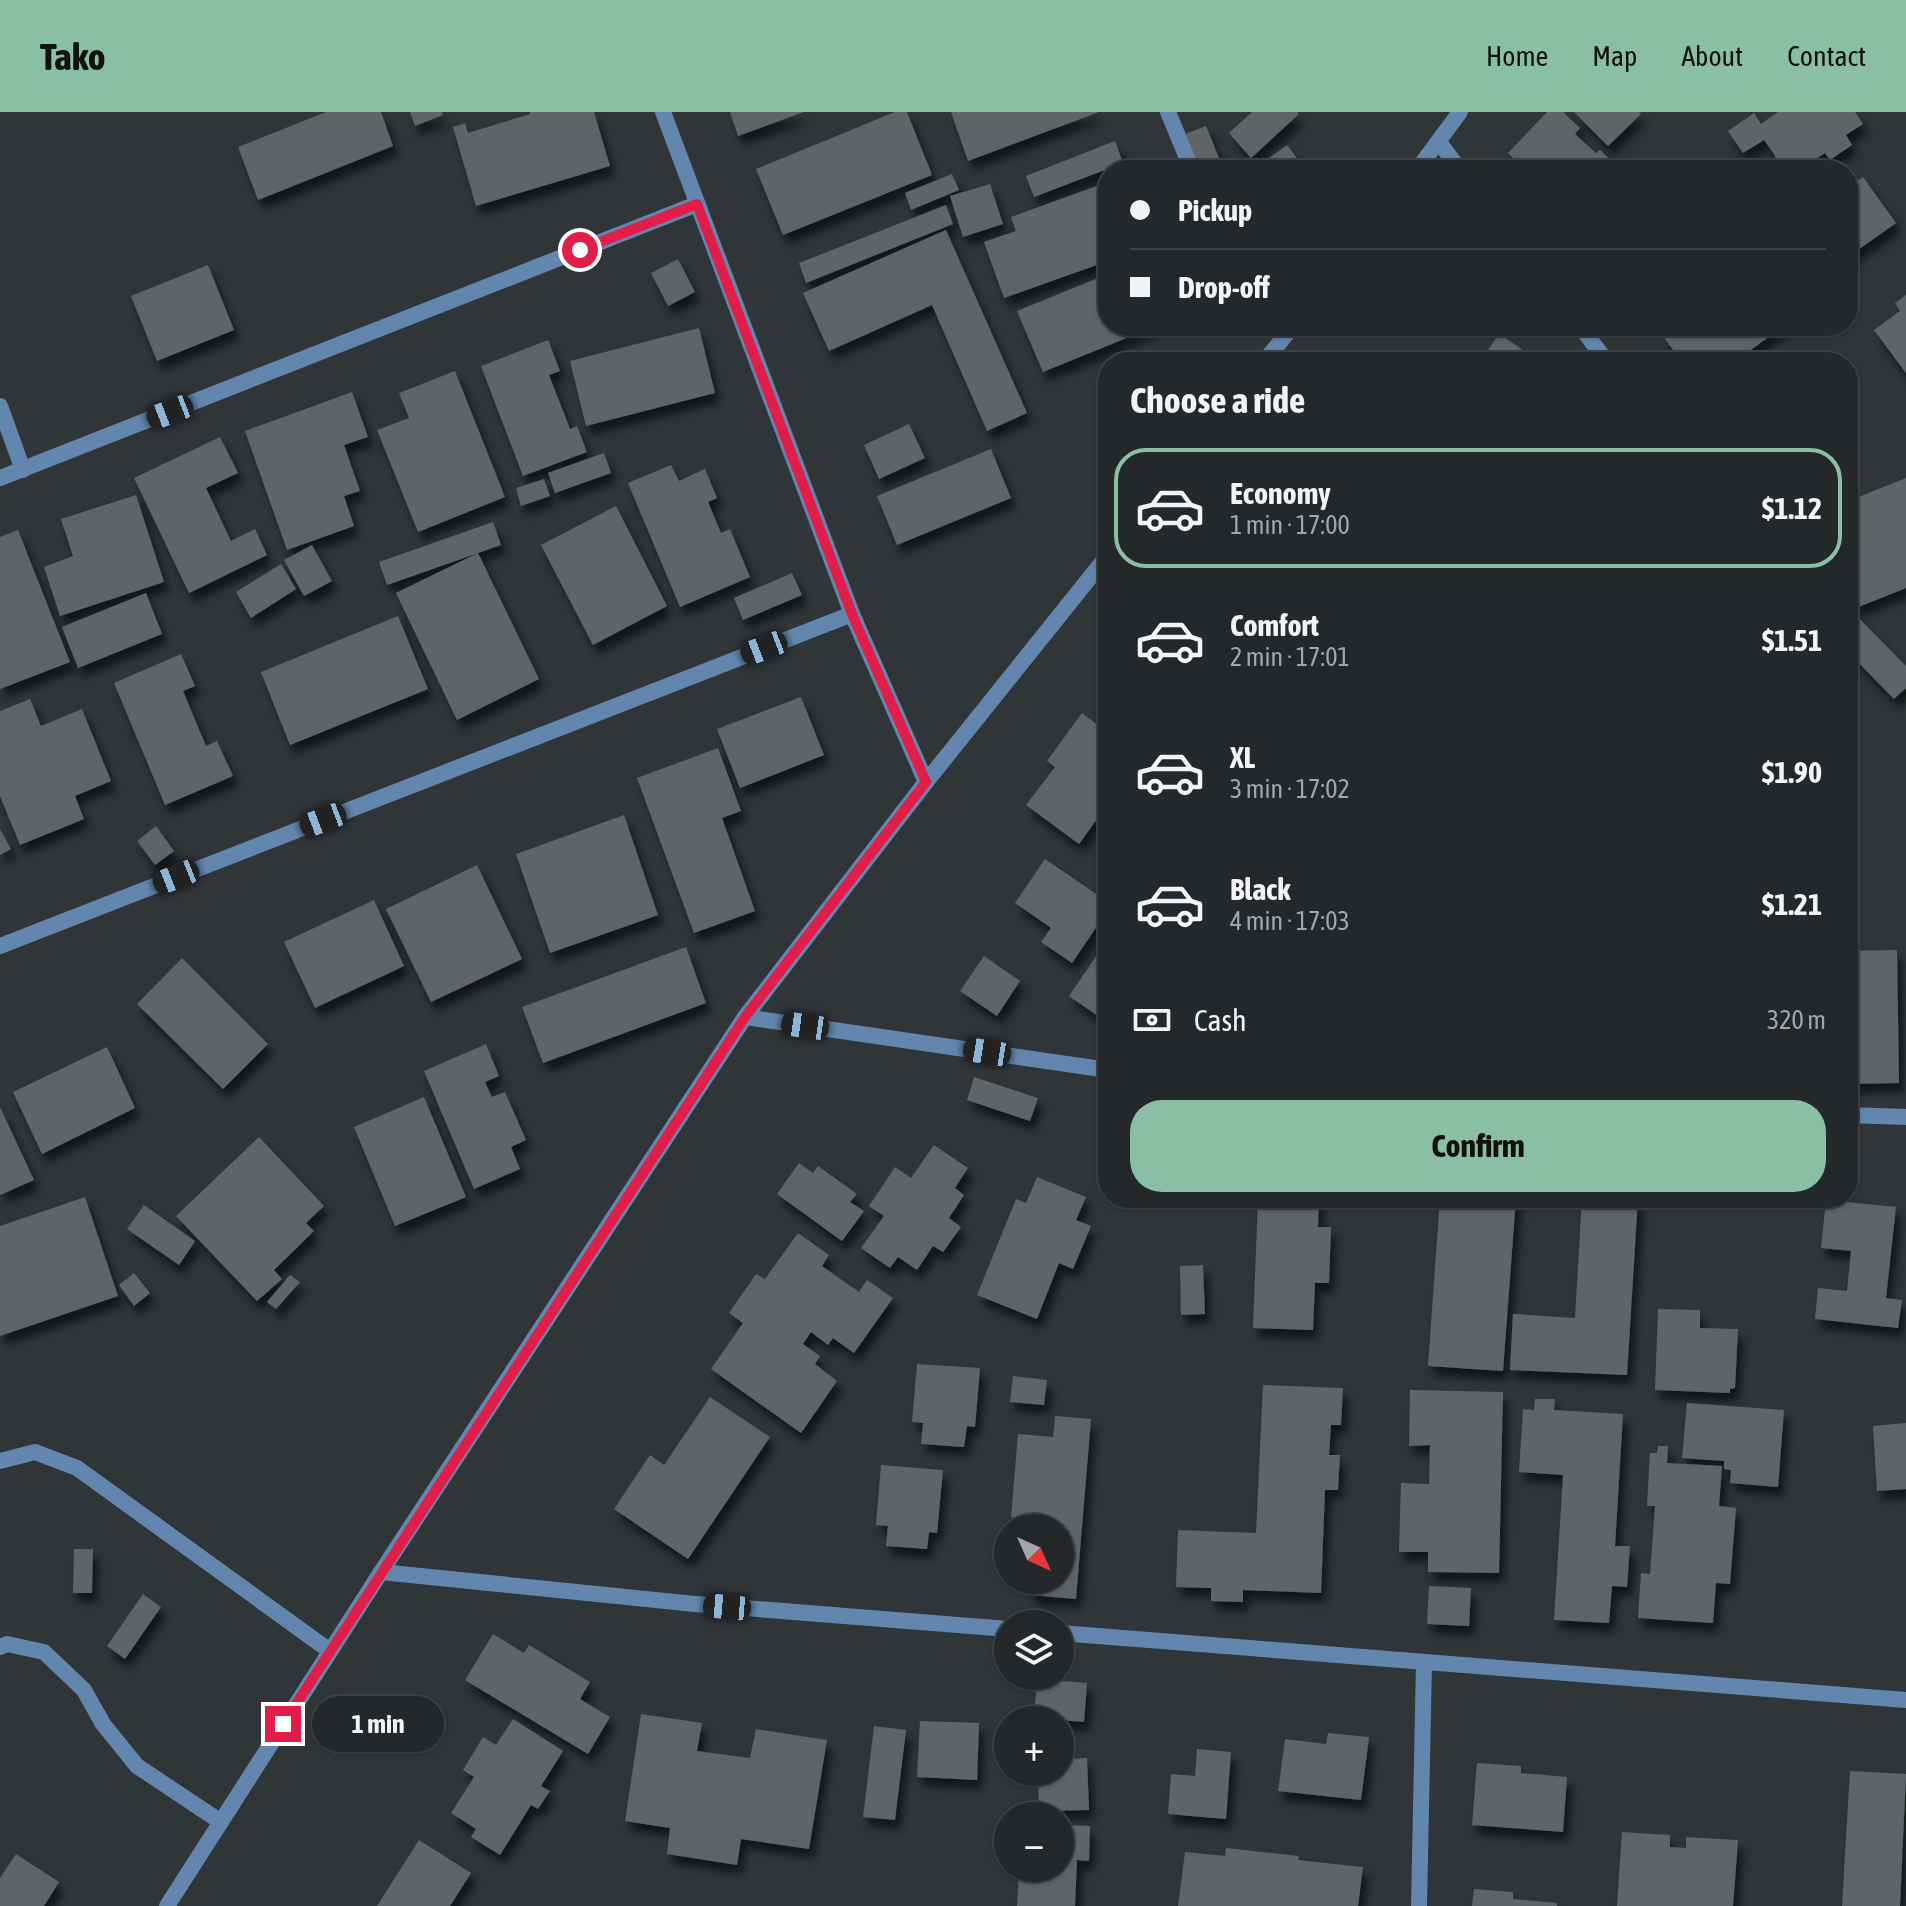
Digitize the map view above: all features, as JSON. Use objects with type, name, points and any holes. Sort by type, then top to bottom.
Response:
[{"type":"street","points":[[663,112],[852,614],[926,782]]},
{"type":"street","points":[[1168,112],[1188,160]]},
{"type":"street","points":[[1425,160],[1460,112]]},
{"type":"street","points":[[1439,142],[1452,160]]},
{"type":"street","points":[[0,478],[697,204]]},
{"type":"street","points":[[0,406],[23,470]]},
{"type":"street","points":[[167,1906],[381,1572],[745,1017],[926,782],[1098,567]]},
{"type":"street","points":[[0,946],[852,614]]},
{"type":"street","points":[[745,1017],[1098,1069]]},
{"type":"street","points":[[1858,1115],[1906,1117]]},
{"type":"street","points":[[0,1461],[35,1452],[77,1468],[330,1651]]},
{"type":"street","points":[[381,1572],[695,1604],[994,1628]]},
{"type":"street","points":[[1074,1634],[1906,1700]]},
{"type":"street","points":[[0,1647],[7,1644],[44,1652],[84,1690],[103,1724],[137,1766],[221,1822]]},
{"type":"street","points":[[1419,1906],[1424,1662]]},
{"type":"building","points":[[326,112],[381,112],[393,146],[258,200],[238,147]]},
{"type":"building","points":[[410,112],[442,112],[443,115],[415,126]]},
{"type":"building","points":[[530,112],[594,112],[610,166],[476,206],[453,127],[465,123],[468,133]]},
{"type":"building","points":[[730,112],[804,112],[738,136]]},
{"type":"building","points":[[895,112],[907,112],[932,175],[783,235],[756,169]]},
{"type":"building","points":[[951,112],[1099,112],[968,161]]},
{"type":"building","points":[[1252,112],[1299,114],[1251,158],[1229,133]]},
{"type":"building","points":[[1547,112],[1563,112],[1580,128],[1575,134],[1596,153],[1600,150],[1610,160],[1515,160],[1508,153]]},
{"type":"building","points":[[1574,112],[1640,112],[1641,114],[1608,146]]},
{"type":"building","points":[[1778,112],[1855,112],[1863,124],[1846,135],[1852,145],[1830,160],[1825,153],[1815,160],[1772,160],[1776,157],[1764,140],[1743,153],[1728,131],[1754,113],[1761,124]]},
{"type":"building","points":[[1206,126],[1220,160],[1196,160],[1185,134]]},
{"type":"building","points":[[1115,141],[1122,160],[1098,160],[1098,173],[1034,197],[1026,176]]},
{"type":"building","points":[[1287,145],[1298,160],[1267,160]]},
{"type":"building","points":[[952,174],[959,190],[911,210],[905,193]]},
{"type":"building","points":[[1863,177],[1896,223],[1858,250],[1858,181]]},
{"type":"building","points":[[990,184],[1003,224],[963,237],[950,196]]},
{"type":"building","points":[[1098,186],[1098,265],[1004,298],[984,242],[1016,231],[1011,217]]},
{"type":"building","points":[[946,205],[953,224],[806,283],[799,263]]},
{"type":"building","points":[[946,230],[1027,413],[987,431],[932,305],[829,351],[803,293]]},
{"type":"building","points":[[678,259],[695,292],[668,306],[651,273]]},
{"type":"building","points":[[208,265],[234,330],[157,361],[131,296]]},
{"type":"building","points":[[1098,278],[1098,336],[1131,336],[1043,372],[1017,311]]},
{"type":"building","points":[[1906,295],[1906,373],[1874,330],[1900,311],[1895,303]]},
{"type":"building","points":[[699,328],[715,393],[586,426],[570,361]]},
{"type":"building","points":[[1498,336],[1502,336],[1526,352],[1487,352]]},
{"type":"building","points":[[1663,336],[1770,336],[1748,352],[1675,352]]},
{"type":"building","points":[[548,340],[560,371],[549,375],[570,429],[577,426],[587,452],[523,476],[481,366]]},
{"type":"building","points":[[455,371],[505,497],[418,532],[377,430],[409,418],[399,393]]},
{"type":"building","points":[[352,392],[368,437],[344,445],[360,491],[344,496],[354,526],[287,550],[245,431]]},
{"type":"building","points":[[909,424],[925,458],[879,479],[864,445]]},
{"type":"building","points":[[220,437],[238,473],[206,488],[231,541],[255,529],[267,555],[189,593],[134,478]]},
{"type":"building","points":[[991,449],[1011,498],[897,545],[877,496]]},
{"type":"building","points":[[604,453],[611,473],[555,493],[548,473]]},
{"type":"building","points":[[671,465],[679,481],[705,469],[717,498],[708,502],[721,533],[730,529],[750,577],[680,607],[628,483]]},
{"type":"building","points":[[1906,478],[1906,588],[1858,607],[1858,497]]},
{"type":"building","points":[[544,479],[550,496],[521,506],[516,488]]},
{"type":"building","points":[[136,495],[164,582],[60,616],[44,567],[73,556],[61,519]]},
{"type":"building","points":[[616,506],[667,606],[593,645],[541,545]]},
{"type":"building","points":[[493,522],[501,545],[387,585],[379,562]]},
{"type":"building","points":[[18,530],[70,662],[0,689],[0,537]]},
{"type":"building","points":[[312,545],[332,581],[304,596],[284,560]]},
{"type":"building","points":[[478,553],[539,679],[457,720],[396,593]]},
{"type":"building","points":[[281,564],[296,589],[251,618],[236,592]]},
{"type":"building","points":[[792,573],[802,595],[743,620],[734,598]]},
{"type":"building","points":[[146,593],[162,634],[78,668],[62,627]]},
{"type":"building","points":[[398,616],[428,689],[290,745],[261,672]]},
{"type":"building","points":[[1858,617],[1906,666],[1906,688],[1894,699],[1858,662]]},
{"type":"building","points":[[181,654],[195,686],[183,691],[206,746],[217,741],[233,776],[165,805],[114,683]]},
{"type":"building","points":[[801,697],[824,755],[740,788],[717,729]]},
{"type":"building","points":[[30,699],[41,726],[82,709],[111,781],[75,796],[84,819],[20,845],[0,796],[0,711]]},
{"type":"building","points":[[1082,713],[1098,725],[1098,818],[1079,844],[1026,805],[1055,767],[1047,761]]},
{"type":"building","points":[[718,748],[741,811],[722,818],[755,911],[694,933],[637,778]]},
{"type":"building","points":[[624,815],[658,915],[550,953],[516,854]]},
{"type":"building","points":[[156,826],[174,851],[155,865],[137,841]]},
{"type":"building","points":[[0,829],[11,849],[0,855]]},
{"type":"building","points":[[1045,859],[1098,895],[1098,925],[1072,963],[1041,942],[1051,928],[1015,903]]},
{"type":"building","points":[[477,865],[522,959],[431,1002],[386,909]]},
{"type":"building","points":[[374,900],[404,966],[315,1008],[284,942]]},
{"type":"building","points":[[686,947],[706,1003],[543,1063],[522,1007]]},
{"type":"building","points":[[1897,950],[1899,1083],[1858,1084],[1858,951]]},
{"type":"building","points":[[1098,954],[1098,1016],[1069,996]]},
{"type":"building","points":[[984,956],[1020,981],[997,1016],[960,991]]},
{"type":"building","points":[[182,958],[268,1044],[223,1089],[137,1004]]},
{"type":"building","points":[[486,1044],[499,1076],[485,1082],[492,1097],[505,1092],[526,1140],[511,1147],[520,1169],[474,1189],[424,1071]]},
{"type":"building","points":[[107,1047],[135,1108],[42,1154],[13,1092]]},
{"type":"building","points":[[974,1077],[1038,1098],[1030,1121],[967,1100]]},
{"type":"building","points":[[424,1097],[466,1197],[395,1226],[354,1127]]},
{"type":"building","points":[[0,1107],[34,1180],[0,1195]]},
{"type":"building","points":[[259,1137],[324,1206],[306,1223],[314,1231],[274,1270],[282,1279],[257,1301],[176,1216]]},
{"type":"building","points":[[934,1145],[968,1168],[955,1188],[964,1195],[949,1218],[961,1227],[943,1252],[933,1246],[917,1270],[898,1257],[890,1268],[861,1248],[884,1216],[869,1206],[895,1167],[911,1178]]},
{"type":"building","points":[[799,1163],[813,1173],[818,1166],[857,1194],[850,1202],[864,1211],[842,1241],[777,1194]]},
{"type":"building","points":[[1037,1177],[1086,1197],[1076,1220],[1091,1226],[1073,1269],[1059,1263],[1037,1319],[977,1295],[1016,1199],[1026,1203]]},
{"type":"building","points":[[85,1197],[118,1296],[0,1336],[0,1226]]},
{"type":"building","points":[[1858,1203],[1896,1207],[1886,1298],[1902,1300],[1898,1328],[1815,1319],[1818,1288],[1847,1291],[1851,1251],[1821,1248],[1825,1208],[1858,1208]]},
{"type":"building","points":[[144,1205],[195,1241],[179,1265],[127,1229]]},
{"type":"building","points":[[1258,1208],[1319,1208],[1318,1227],[1331,1227],[1329,1283],[1315,1283],[1313,1330],[1253,1328]]},
{"type":"building","points":[[1439,1208],[1515,1208],[1503,1371],[1428,1366]]},
{"type":"building","points":[[1581,1208],[1637,1208],[1627,1375],[1510,1370],[1513,1314],[1575,1318]]},
{"type":"building","points":[[798,1233],[829,1255],[822,1266],[859,1292],[867,1280],[893,1298],[854,1353],[833,1338],[828,1345],[811,1332],[803,1344],[820,1356],[815,1364],[837,1381],[801,1433],[711,1369],[743,1323],[729,1313],[756,1274],[765,1279]]},
{"type":"building","points":[[1203,1265],[1205,1314],[1181,1315],[1180,1266]]},
{"type":"building","points":[[134,1273],[150,1293],[134,1306],[119,1285]]},
{"type":"building","points":[[290,1275],[300,1282],[276,1309],[267,1302]]},
{"type":"building","points":[[1658,1309],[1700,1310],[1700,1328],[1738,1329],[1735,1388],[1730,1389],[1730,1393],[1655,1390]]},
{"type":"building","points":[[917,1364],[980,1368],[975,1427],[967,1426],[964,1447],[921,1444],[923,1423],[912,1422]]},
{"type":"building","points":[[1013,1376],[1047,1380],[1044,1405],[1010,1402]]},
{"type":"building","points":[[1263,1385],[1343,1388],[1341,1425],[1331,1425],[1329,1455],[1340,1455],[1338,1490],[1325,1490],[1321,1593],[1243,1590],[1243,1602],[1211,1601],[1211,1588],[1176,1587],[1178,1530],[1256,1533]]},
{"type":"building","points":[[1410,1390],[1503,1392],[1499,1573],[1428,1572],[1428,1552],[1399,1552],[1401,1483],[1429,1484],[1430,1445],[1409,1446]]},
{"type":"building","points":[[710,1397],[770,1437],[688,1559],[614,1509],[650,1455],[664,1465]]},
{"type":"building","points":[[1535,1399],[1555,1399],[1554,1410],[1623,1414],[1615,1546],[1630,1546],[1627,1587],[1612,1586],[1609,1623],[1554,1620],[1563,1475],[1519,1472],[1523,1409],[1534,1410]]},
{"type":"building","points":[[1687,1403],[1784,1410],[1778,1487],[1730,1483],[1731,1470],[1724,1469],[1724,1461],[1682,1458]]},
{"type":"building","points":[[1055,1416],[1091,1419],[1076,1599],[1030,1595],[1074,1594],[1074,1514],[1011,1514],[1018,1434],[1053,1437]]},
{"type":"building","points":[[1906,1423],[1906,1489],[1877,1491],[1873,1426]]},
{"type":"building","points":[[1658,1446],[1668,1446],[1667,1463],[1722,1466],[1719,1506],[1736,1508],[1730,1584],[1716,1583],[1713,1623],[1638,1618],[1641,1573],[1650,1574],[1655,1506],[1647,1506],[1650,1453],[1657,1453]]},
{"type":"building","points":[[881,1465],[943,1470],[937,1533],[929,1532],[927,1549],[886,1546],[888,1526],[876,1525]]},
{"type":"building","points":[[74,1549],[93,1549],[92,1593],[73,1593]]},
{"type":"building","points":[[1429,1586],[1471,1588],[1469,1626],[1427,1624]]},
{"type":"building","points":[[143,1594],[161,1607],[125,1659],[107,1646]]},
{"type":"building","points":[[493,1634],[524,1653],[529,1645],[590,1682],[580,1699],[610,1717],[588,1754],[465,1680]]},
{"type":"building","points":[[1074,1682],[1087,1683],[1084,1722],[1074,1721],[1074,1706],[1035,1706],[1036,1690],[1074,1690]]},
{"type":"building","points":[[641,1714],[702,1723],[697,1751],[750,1758],[756,1729],[827,1740],[809,1849],[741,1839],[737,1865],[667,1854],[670,1828],[625,1821]]},
{"type":"building","points":[[513,1719],[563,1751],[541,1786],[550,1791],[538,1809],[531,1805],[500,1855],[471,1837],[476,1829],[451,1813],[474,1777],[463,1770],[483,1737],[496,1745]]},
{"type":"building","points":[[920,1721],[979,1723],[977,1780],[917,1777]]},
{"type":"building","points":[[874,1726],[906,1730],[895,1820],[863,1817]]},
{"type":"building","points":[[1328,1733],[1369,1737],[1361,1800],[1278,1791],[1285,1739],[1326,1744]]},
{"type":"building","points":[[1197,1749],[1231,1752],[1226,1819],[1168,1814],[1171,1774],[1195,1776]]},
{"type":"building","points":[[1074,1758],[1087,1758],[1089,1810],[1074,1810],[1074,1802],[1039,1802],[1038,1786],[1074,1786]]},
{"type":"building","points":[[1477,1763],[1521,1766],[1521,1773],[1567,1777],[1563,1832],[1472,1825]]},
{"type":"building","points":[[1850,1771],[1906,1774],[1900,1906],[1842,1906]]},
{"type":"building","points":[[1074,1825],[1090,1826],[1089,1861],[1077,1860],[1075,1906],[1017,1906],[1018,1882],[1074,1882]]},
{"type":"building","points":[[1622,1832],[1670,1835],[1670,1847],[1686,1848],[1686,1837],[1738,1840],[1733,1906],[1617,1906]]},
{"type":"building","points":[[419,1840],[471,1873],[450,1906],[377,1906]]},
{"type":"building","points":[[1226,1848],[1363,1867],[1358,1906],[1178,1906],[1185,1852],[1225,1856]]},
{"type":"building","points":[[16,1854],[59,1882],[44,1906],[0,1906],[0,1878]]},
{"type":"building","points":[[1474,1889],[1513,1892],[1513,1899],[1557,1903],[1557,1906],[1472,1906]]},
{"type":"route","points":[[283,1724],[745,1017],[926,782],[852,614],[697,204],[580,250]]}]
